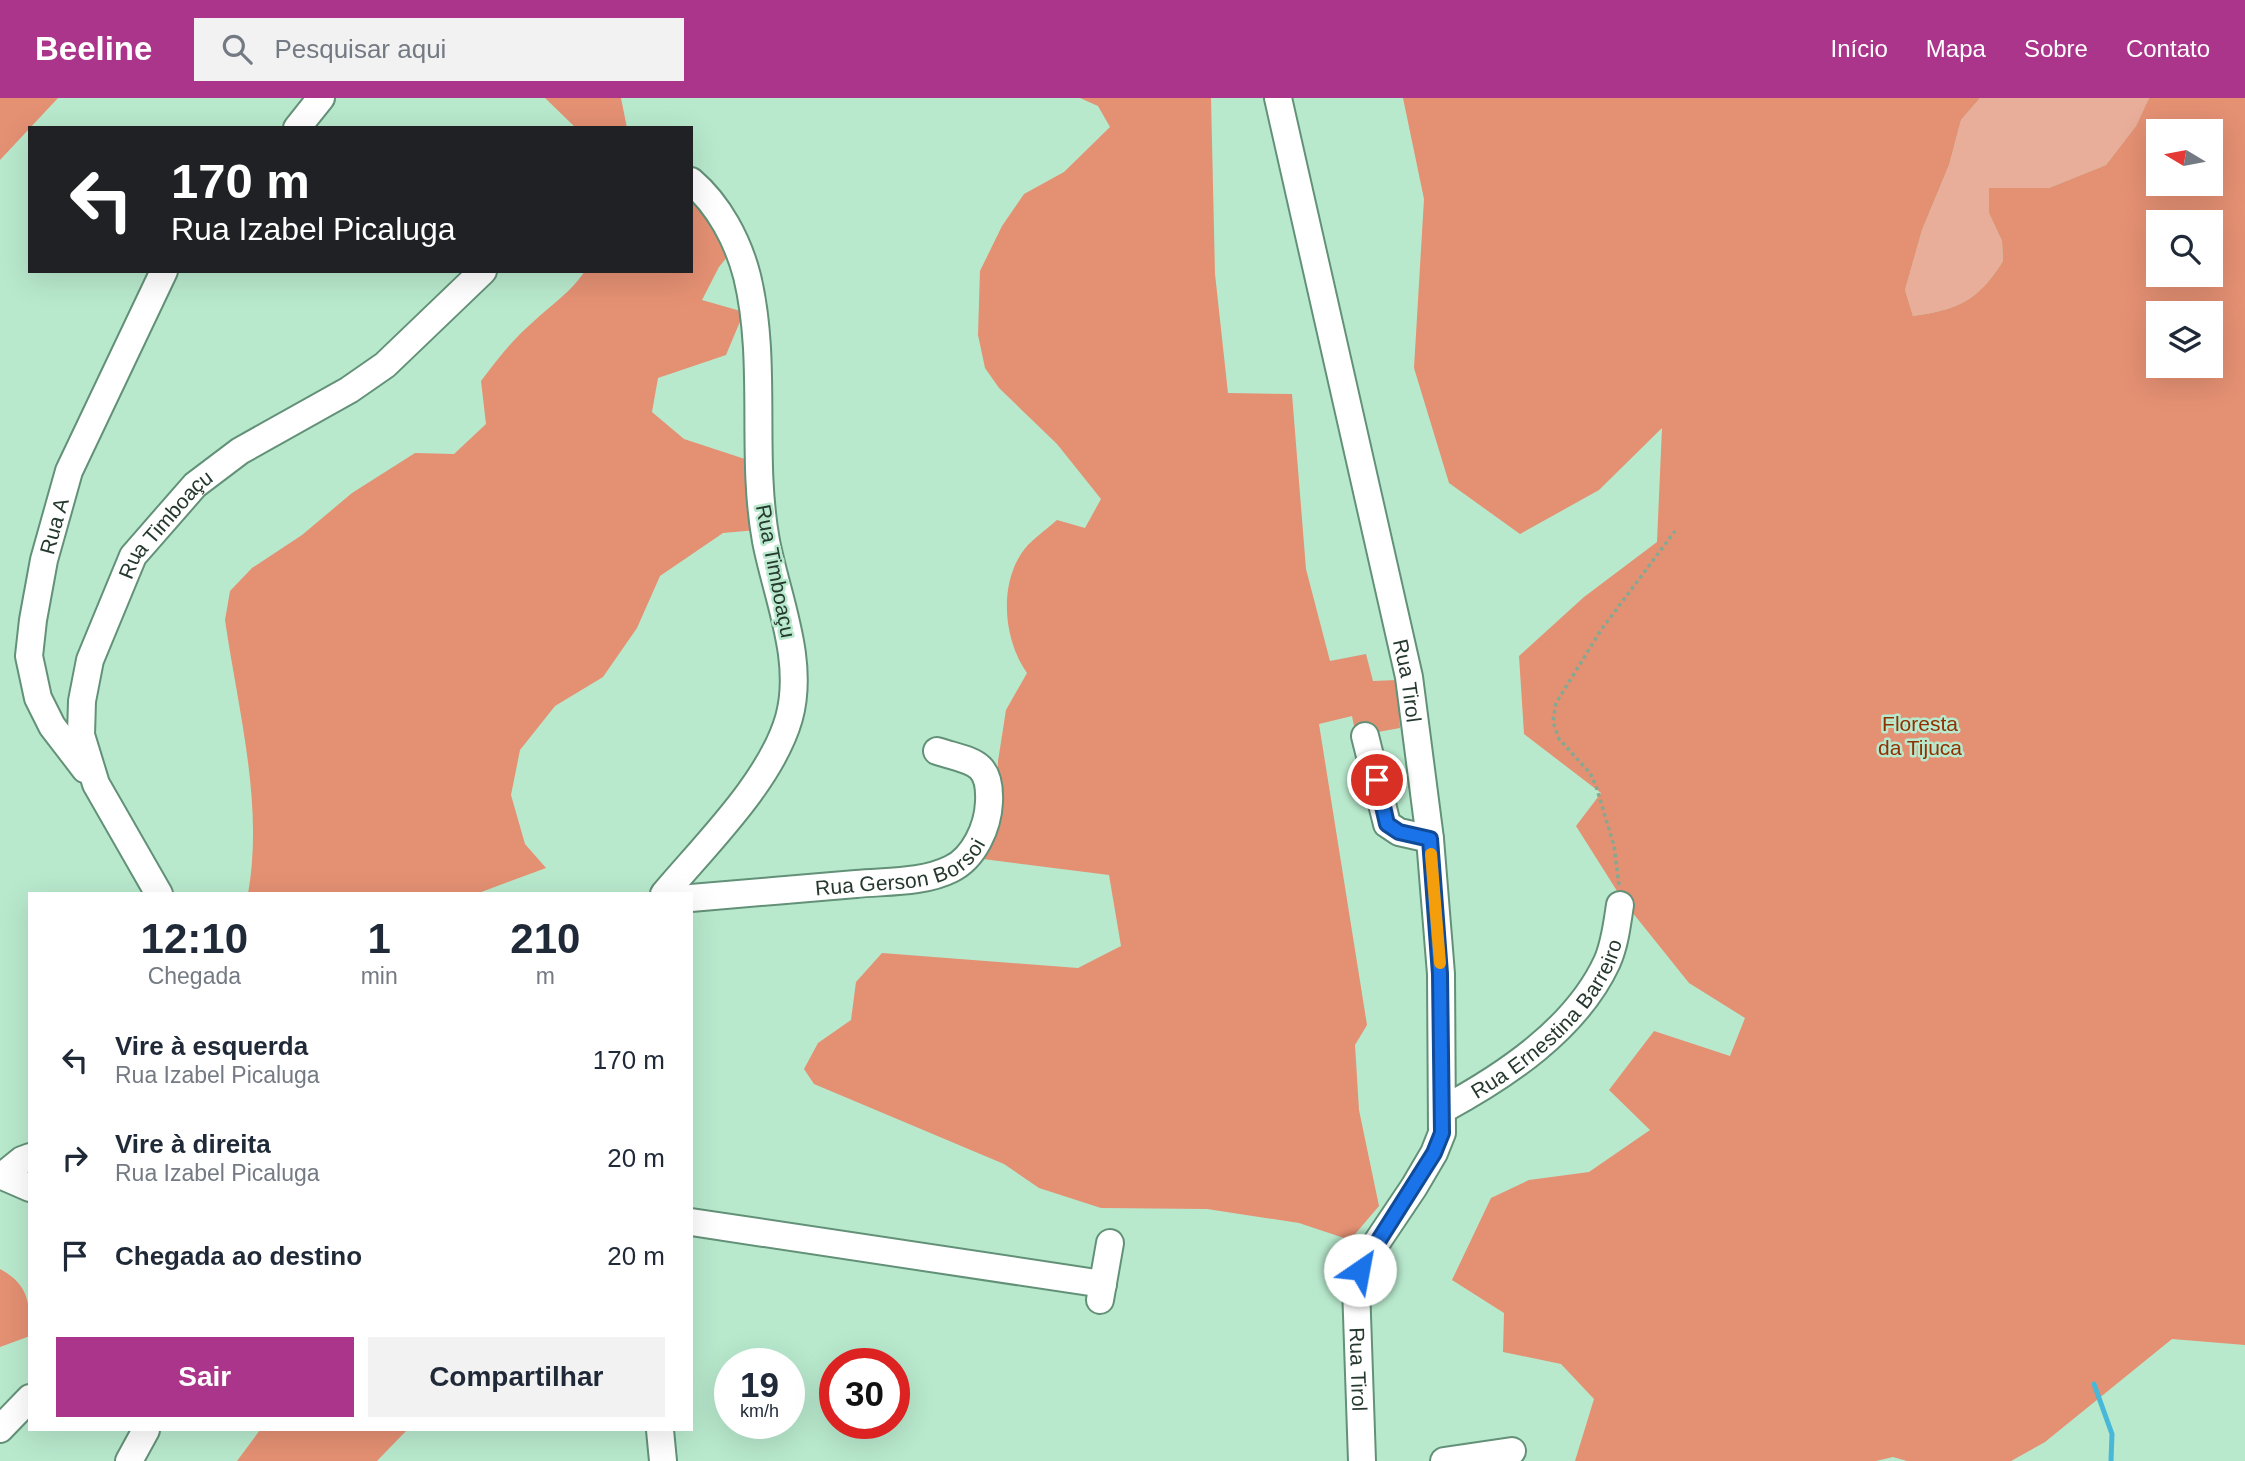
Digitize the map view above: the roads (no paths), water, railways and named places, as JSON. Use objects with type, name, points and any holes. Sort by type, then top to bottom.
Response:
[{"type":"street","points":[[299,126],[321,98]]},
{"type":"street","name":"Rua Tirol","points":[[1278,98],[1409,677],[1430,839],[1440,974],[1442,1133],[1434,1153],[1389,1227],[1367,1257],[1356,1286],[1362,1461]]},
{"type":"street","name":"Rua Timboaçu","points":[[666,892],[748,793],[785,730],[793,692],[793,661],[764,528],[755,332],[747,276],[722,217],[693,183]]},
{"type":"street","name":"Rua A","points":[[96,784],[52,726],[38,698],[29,656],[33,620],[44,560],[69,471],[163,273]]},
{"type":"street","name":"Rua Timboaçu","points":[[158,892],[96,784],[81,735],[82,701],[90,660],[133,556],[194,485],[240,452],[349,390],[385,365],[481,273]]},
{"type":"street","points":[[1365,736],[1387,824],[1399,832],[1430,839]]},
{"type":"street","name":"Rua Gerson Borsoi","points":[[693,898],[913,879],[951,869],[965,860],[981,833],[989,809],[990,790],[987,775],[980,765],[937,751]]},
{"type":"street","name":"Rua Ernestina Barreiro","points":[[1442,1110],[1525,1058],[1591,990],[1607,961],[1620,905]]},
{"type":"street","points":[[1,1175],[28,1158]]},
{"type":"street","points":[[1,1175],[28,1187]]},
{"type":"street","points":[[693,1222],[1102,1293],[1110,1243]]},
{"type":"street","points":[[0,1429],[28,1400]]},
{"type":"street","points":[[129,1461],[145,1431]]},
{"type":"street","points":[[660,1431],[663,1461]]},
{"type":"street","points":[[1444,1461],[1512,1451]]},
{"type":"waterway","points":[[2094,1384],[2112,1434],[2111,1461]]},
{"type":"park label","name":"Floresta da Tijuca","points":[[1920,735]]}]
